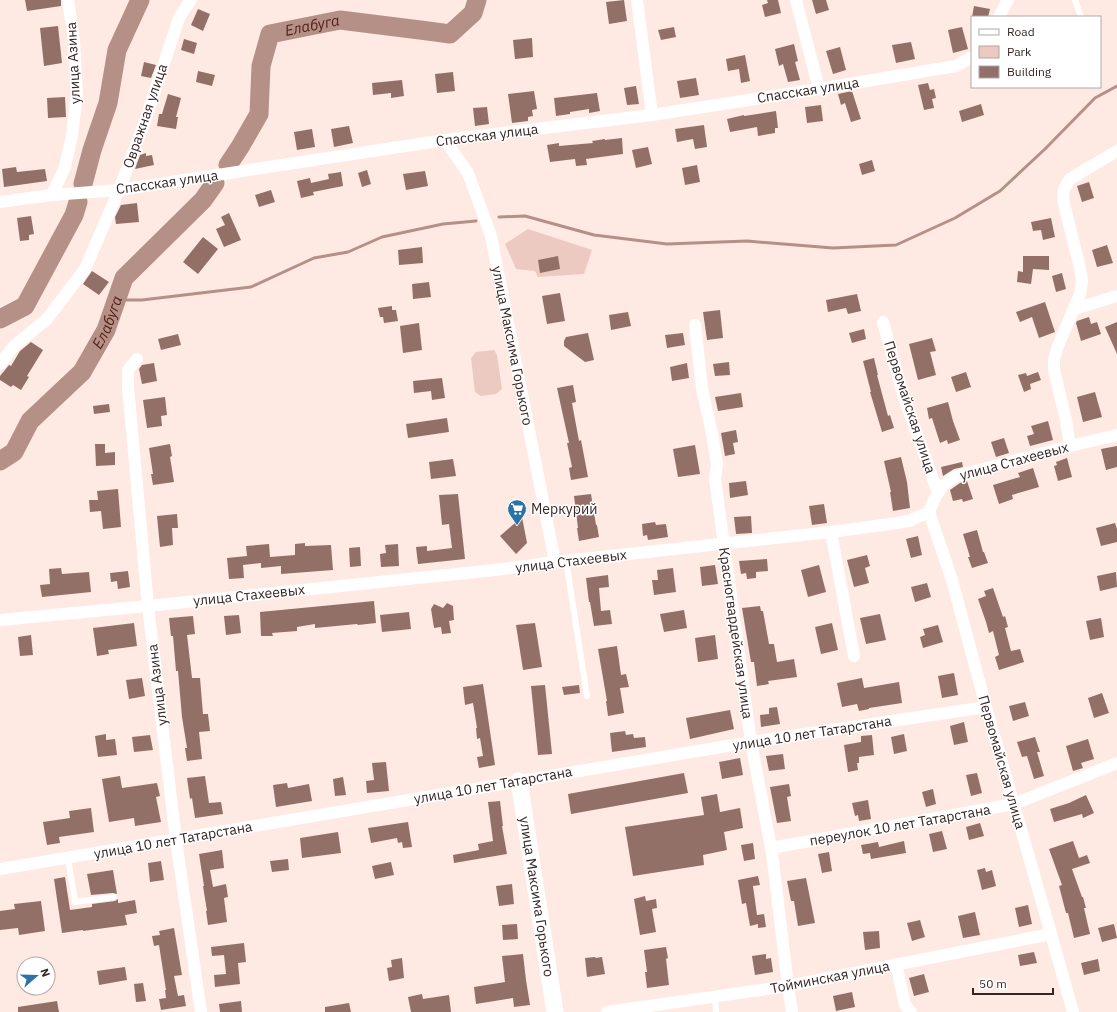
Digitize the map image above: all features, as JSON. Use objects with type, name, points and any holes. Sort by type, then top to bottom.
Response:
[{"type":"street","name":"улица Азина","points":[[52,194],[65,167],[72,135],[77,94],[74,41],[68,0]]},
{"type":"street","name":"Овражная улица","points":[[0,364],[14,346],[47,319],[85,269],[119,190],[144,124],[179,18],[191,0]]},
{"type":"street","points":[[637,0],[652,115]]},
{"type":"street","points":[[796,0],[819,89]]},
{"type":"street","points":[[1000,16],[1008,0]]},
{"type":"street","name":"Спасская улица","points":[[0,202],[52,194],[119,190],[445,140],[652,115],[956,66],[971,58]]},
{"type":"street","name":"улица Максима Горького","points":[[445,140],[468,172],[491,236],[561,561]]},
{"type":"street","points":[[1070,446],[1066,420],[1054,370],[1054,359],[1080,294],[1082,281],[1064,204],[1063,193],[1070,179],[1117,151]]},
{"type":"street","points":[[1074,309],[1117,296]]},
{"type":"street","name":"Первомайская улица","points":[[883,322],[903,395],[938,493]]},
{"type":"street","name":"Красногвардейская улица","points":[[695,325],[702,388],[717,464],[715,479],[751,742],[771,848],[792,1012]]},
{"type":"street","name":"улица Азина","points":[[137,359],[128,370],[128,387],[148,606],[176,840],[201,1012]]},
{"type":"street","name":"улица Стахеевых","points":[[0,620],[495,570],[561,561],[831,532],[898,523],[930,512],[943,485],[957,476],[1117,435]]},
{"type":"street","name":"Первомайская улица","points":[[930,512],[952,580],[986,707],[1072,1012]]},
{"type":"street","points":[[831,532],[854,656]]},
{"type":"street","name":"улица 10 лет Татарстана","points":[[0,869],[751,742],[986,707]]},
{"type":"street","name":"переулок 10 лет Татарстана","points":[[771,848],[1014,804],[1117,763]]},
{"type":"street","name":"улица Максима Горького","points":[[519,781],[555,1012]]},
{"type":"street","name":"Тойминская улица","points":[[607,1012],[788,986],[1051,934]]},
{"type":"street","points":[[896,964],[905,1004],[911,1012]]},
{"type":"lane","points":[[1075,0],[1081,16]]},
{"type":"lane","points":[[561,561],[588,696]]},
{"type":"lane","points":[[68,858],[75,902],[114,897]]},
{"type":"lane","points":[[715,996],[716,1012]]},
{"type":"green space","points":[[528,229],[592,250],[584,274],[538,277],[535,271],[516,269],[505,244]]},
{"type":"green space","points":[[494,350],[497,355],[502,389],[496,394],[481,396],[475,392],[471,358],[476,352]]},
{"type":"building","points":[[25,0],[61,0],[61,6],[27,11]]},
{"type":"building","points":[[624,0],[627,21],[609,24],[606,2]]},
{"type":"building","points":[[767,0],[778,0],[781,13],[765,17],[762,5],[768,3]]},
{"type":"building","points":[[812,0],[826,0],[829,10],[816,14]]},
{"type":"building","points":[[974,6],[990,9],[988,16],[972,16]]},
{"type":"building","points":[[198,9],[210,14],[203,31],[191,25]]},
{"type":"building","points":[[58,26],[62,63],[44,66],[40,28]]},
{"type":"building","points":[[674,27],[676,37],[661,40],[658,30]]},
{"type":"building","points":[[962,27],[968,49],[953,53],[948,30]]},
{"type":"building","points":[[532,38],[533,57],[515,59],[513,40]]},
{"type":"building","points":[[184,39],[197,43],[194,54],[181,50]]},
{"type":"building","points":[[911,42],[915,59],[896,63],[892,45]]},
{"type":"building","points":[[794,44],[798,61],[795,62],[800,80],[788,82],[783,64],[779,66],[775,49]]},
{"type":"building","points":[[840,47],[846,70],[833,74],[826,51]]},
{"type":"building","points":[[745,55],[750,81],[741,83],[739,69],[728,71],[726,59]]},
{"type":"building","points":[[144,62],[156,65],[151,78],[141,76]]},
{"type":"building","points":[[198,71],[215,75],[212,86],[196,82]]},
{"type":"building","points":[[453,72],[455,91],[437,93],[435,74]]},
{"type":"building","points":[[696,78],[699,95],[680,98],[677,81]]},
{"type":"building","points":[[402,80],[404,96],[391,98],[391,93],[373,95],[372,83]]},
{"type":"building","points":[[928,83],[930,90],[934,89],[936,98],[932,99],[934,108],[924,110],[918,85]]},
{"type":"building","points":[[636,86],[639,104],[627,105],[624,88]]},
{"type":"building","points":[[534,91],[537,109],[532,110],[533,116],[528,117],[528,121],[512,123],[508,94]]},
{"type":"building","points":[[852,91],[861,119],[851,122],[845,103],[841,105],[838,94]]},
{"type":"building","points":[[597,93],[600,111],[589,113],[589,109],[556,116],[554,98]]},
{"type":"building","points":[[168,94],[181,98],[176,117],[178,117],[176,129],[157,126],[159,114],[162,114]]},
{"type":"building","points":[[65,97],[66,117],[48,118],[47,98]]},
{"type":"building","points":[[981,104],[984,115],[962,122],[959,111]]},
{"type":"building","points":[[821,105],[823,121],[807,123],[805,107]]},
{"type":"building","points":[[487,107],[489,124],[475,126],[473,108]]},
{"type":"building","points":[[776,111],[778,128],[775,128],[775,133],[758,136],[757,127],[730,132],[727,119],[744,115]]},
{"type":"building","points":[[704,125],[707,147],[695,149],[693,139],[677,142],[675,129]]},
{"type":"building","points":[[349,126],[353,143],[334,147],[331,129]]},
{"type":"building","points":[[312,129],[315,147],[297,150],[294,132]]},
{"type":"building","points":[[622,138],[623,154],[586,159],[587,165],[576,166],[575,159],[550,162],[547,145],[559,143],[559,146],[593,143],[592,141]]},
{"type":"building","points":[[648,147],[652,164],[636,168],[632,150]]},
{"type":"building","points":[[146,153],[146,156],[152,155],[154,165],[135,169],[140,155]]},
{"type":"building","points":[[872,160],[875,171],[862,175],[859,164]]},
{"type":"building","points":[[697,165],[700,182],[685,185],[682,168]]},
{"type":"building","points":[[16,167],[17,172],[45,169],[47,181],[4,187],[2,169]]},
{"type":"building","points":[[367,170],[371,184],[362,187],[358,173]]},
{"type":"building","points":[[425,171],[428,186],[406,190],[403,174]]},
{"type":"building","points":[[341,172],[343,186],[313,192],[314,195],[301,198],[297,181],[310,178],[311,183],[329,179],[328,174]]},
{"type":"building","points":[[1089,182],[1094,198],[1082,202],[1077,186]]},
{"type":"building","points":[[271,190],[275,202],[259,207],[255,195]]},
{"type":"building","points":[[137,203],[139,222],[116,224],[115,217],[121,205]]},
{"type":"building","points":[[229,213],[241,240],[224,247],[216,229],[225,225],[221,217]]},
{"type":"building","points":[[31,216],[34,234],[29,235],[29,240],[20,241],[17,218]]},
{"type":"building","points":[[1051,218],[1055,237],[1043,240],[1041,230],[1033,231],[1031,222]]},
{"type":"building","points":[[203,237],[218,249],[198,274],[183,262]]},
{"type":"building","points":[[1107,245],[1113,263],[1097,267],[1092,250]]},
{"type":"building","points":[[422,247],[423,263],[399,265],[398,250]]},
{"type":"building","points":[[558,256],[560,269],[540,273],[538,260]]},
{"type":"building","points":[[1023,256],[1049,256],[1049,270],[1033,269],[1031,284],[1017,282],[1018,271],[1023,272]]},
{"type":"building","points":[[92,271],[109,282],[99,295],[83,284]]},
{"type":"building","points":[[1062,273],[1066,289],[1056,292],[1052,276]]},
{"type":"building","points":[[429,282],[431,297],[413,299],[412,284]]},
{"type":"building","points":[[560,293],[565,321],[547,324],[542,296]]},
{"type":"building","points":[[857,294],[861,311],[848,314],[846,308],[828,312],[826,300]]},
{"type":"building","points":[[1045,302],[1055,332],[1039,338],[1032,317],[1020,322],[1016,312]]},
{"type":"building","points":[[392,306],[392,310],[396,310],[398,321],[384,323],[383,317],[380,317],[378,308]]},
{"type":"building","points":[[720,310],[723,338],[707,340],[703,312]]},
{"type":"building","points":[[628,312],[631,326],[611,330],[609,315]]},
{"type":"building","points":[[1089,317],[1091,324],[1097,322],[1101,334],[1081,341],[1076,323],[1077,321]]},
{"type":"building","points":[[1117,322],[1117,354],[1105,327]]},
{"type":"building","points":[[419,323],[422,350],[403,353],[400,326]]},
{"type":"building","points":[[864,329],[866,339],[852,343],[849,333]]},
{"type":"building","points":[[588,333],[594,360],[585,362],[564,346],[564,341],[566,337]]},
{"type":"building","points":[[683,333],[685,345],[667,348],[665,335]]},
{"type":"building","points":[[178,334],[181,345],[161,350],[158,339]]},
{"type":"building","points":[[932,338],[936,351],[930,352],[936,375],[918,380],[909,344]]},
{"type":"building","points":[[31,342],[43,350],[27,376],[29,377],[21,390],[13,385],[11,387],[0,380],[0,376],[9,365],[11,366],[20,351]]},
{"type":"building","points":[[874,358],[888,416],[890,415],[894,428],[882,432],[870,392],[863,361]]},
{"type":"building","points":[[729,362],[730,375],[715,376],[713,364]]},
{"type":"building","points":[[154,363],[157,381],[142,384],[139,369],[142,365]]},
{"type":"building","points":[[687,363],[689,378],[672,381],[670,367]]},
{"type":"building","points":[[966,372],[971,387],[956,392],[951,377]]},
{"type":"building","points":[[1038,372],[1041,380],[1030,384],[1031,389],[1024,392],[1018,375],[1026,373],[1027,376]]},
{"type":"building","points":[[442,378],[445,398],[432,400],[431,391],[414,393],[413,381]]},
{"type":"building","points":[[573,385],[576,402],[572,403],[588,477],[571,480],[569,468],[572,467],[567,443],[569,443],[557,388]]},
{"type":"building","points":[[1095,392],[1102,417],[1083,422],[1077,397]]},
{"type":"building","points":[[741,393],[743,407],[718,411],[715,397]]},
{"type":"building","points":[[165,397],[167,415],[161,416],[162,426],[147,428],[143,400]]},
{"type":"building","points":[[948,402],[960,440],[948,444],[947,440],[940,443],[932,418],[929,419],[927,408]]},
{"type":"building","points":[[109,404],[110,412],[94,414],[93,406]]},
{"type":"building","points":[[447,418],[449,432],[408,438],[406,424]]},
{"type":"building","points":[[1048,421],[1053,440],[1030,446],[1027,436],[1034,434],[1031,426]]},
{"type":"building","points":[[736,430],[738,442],[733,443],[735,454],[725,456],[721,433]]},
{"type":"building","points":[[1004,438],[1009,453],[996,457],[991,442]]},
{"type":"building","points":[[95,444],[105,444],[105,453],[115,452],[115,465],[96,466]]},
{"type":"building","points":[[170,444],[172,456],[170,457],[174,482],[153,485],[149,448]]},
{"type":"building","points":[[695,445],[700,474],[678,477],[673,449]]},
{"type":"building","points":[[1117,446],[1117,467],[1106,470],[1101,449]]},
{"type":"building","points":[[901,457],[907,482],[910,508],[893,511],[891,492],[884,461]]},
{"type":"building","points":[[1067,458],[1072,477],[1058,481],[1054,466],[1057,465],[1056,462]]},
{"type":"building","points":[[453,459],[456,476],[431,479],[429,462]]},
{"type":"building","points":[[962,462],[963,467],[954,469],[943,476],[941,467]]},
{"type":"building","points":[[1033,468],[1039,487],[1012,495],[1013,499],[999,504],[993,485],[1020,477],[1018,473]]},
{"type":"building","points":[[746,481],[748,495],[730,498],[729,483]]},
{"type":"building","points":[[967,481],[973,499],[963,502],[962,499],[953,501],[950,490],[960,483]]},
{"type":"building","points":[[118,489],[121,527],[103,529],[101,511],[90,512],[89,500],[98,500],[97,491]]},
{"type":"building","points":[[458,494],[465,559],[418,564],[416,547],[427,546],[427,551],[452,548],[449,524],[442,525],[439,495]]},
{"type":"building","points":[[591,494],[599,537],[579,541],[574,496]]},
{"type":"building","points":[[824,504],[827,523],[812,525],[809,506]]},
{"type":"building","points":[[177,514],[178,528],[172,528],[173,545],[160,547],[157,516]]},
{"type":"building","points":[[751,516],[752,533],[736,534],[734,517]]},
{"type":"building","name":"Меркурий","points":[[522,517],[527,543],[516,554],[500,536]]},
{"type":"building","points":[[655,522],[656,525],[666,524],[668,537],[648,540],[647,535],[643,536],[642,524]]},
{"type":"building","points":[[1115,523],[1117,529],[1117,542],[1101,546],[1096,528]]},
{"type":"building","points":[[977,530],[983,552],[988,563],[972,568],[963,534]]},
{"type":"building","points":[[918,536],[922,555],[911,558],[906,539]]},
{"type":"building","points":[[305,543],[305,546],[331,545],[333,570],[281,574],[281,566],[261,568],[261,563],[243,565],[244,578],[229,579],[227,558],[247,556],[246,546],[269,544],[270,557],[295,555],[295,544]]},
{"type":"building","points":[[398,544],[399,566],[381,567],[380,554],[386,553],[385,545]]},
{"type":"building","points":[[360,547],[361,566],[350,567],[349,548]]},
{"type":"building","points":[[867,555],[870,566],[865,568],[869,583],[854,587],[847,560]]},
{"type":"building","points":[[767,559],[768,571],[756,572],[756,578],[747,579],[746,573],[741,574],[739,561]]},
{"type":"building","points":[[715,565],[718,584],[702,586],[700,567]]},
{"type":"building","points":[[819,565],[826,592],[808,597],[801,570]]},
{"type":"building","points":[[61,568],[62,574],[89,572],[91,592],[42,597],[40,585],[50,584],[49,569]]},
{"type":"building","points":[[673,568],[676,592],[654,595],[652,580],[658,580],[657,570]]},
{"type":"building","points":[[128,571],[130,587],[118,589],[117,581],[111,582],[110,573]]},
{"type":"building","points":[[1116,572],[1117,587],[1100,591],[1097,576]]},
{"type":"building","points":[[608,575],[609,587],[599,588],[601,611],[610,610],[612,624],[594,626],[586,578]]},
{"type":"building","points":[[927,583],[931,597],[915,602],[911,587]]},
{"type":"building","points":[[993,588],[1003,617],[1005,616],[1008,627],[1005,628],[1011,651],[1020,649],[1024,662],[999,670],[995,657],[999,655],[993,631],[989,633],[978,599],[986,596],[984,591]]},
{"type":"building","points":[[374,601],[376,623],[315,628],[315,624],[297,627],[297,631],[272,633],[273,636],[261,636],[260,612]]},
{"type":"building","points":[[447,603],[453,606],[454,620],[449,621],[451,633],[442,634],[441,627],[434,628],[431,609],[434,604],[443,608]]},
{"type":"building","points":[[760,606],[761,611],[763,611],[769,644],[774,644],[777,662],[794,659],[797,677],[768,681],[769,684],[757,686],[754,662],[751,662],[742,608]]},
{"type":"building","points":[[684,610],[687,628],[664,632],[660,614]]},
{"type":"building","points":[[409,612],[411,629],[382,632],[380,615]]},
{"type":"building","points":[[880,614],[886,640],[866,644],[860,618]]},
{"type":"building","points":[[239,615],[241,633],[226,635],[224,616]]},
{"type":"building","points":[[193,616],[195,634],[187,635],[192,678],[200,678],[203,714],[208,714],[210,731],[199,732],[202,759],[187,761],[185,748],[187,748],[182,717],[178,671],[176,671],[173,636],[171,636],[169,618]]},
{"type":"building","points":[[1101,618],[1104,637],[1090,640],[1086,621]]},
{"type":"building","points":[[134,623],[137,646],[108,650],[109,654],[97,656],[93,628]]},
{"type":"building","points":[[535,623],[542,667],[523,670],[516,625]]},
{"type":"building","points":[[832,623],[838,650],[821,654],[815,627]]},
{"type":"building","points":[[938,625],[943,642],[923,648],[920,637],[925,635],[923,629]]},
{"type":"building","points":[[31,635],[33,655],[20,656],[18,637]]},
{"type":"building","points":[[715,635],[718,659],[698,662],[695,638]]},
{"type":"building","points":[[617,646],[621,675],[626,674],[629,687],[620,688],[624,713],[608,716],[607,701],[598,649]]},
{"type":"building","points":[[954,673],[958,695],[942,698],[938,676]]},
{"type":"building","points":[[142,678],[145,696],[129,699],[126,680]]},
{"type":"building","points":[[862,678],[864,688],[899,682],[902,703],[859,711],[857,704],[842,707],[837,683]]},
{"type":"building","points":[[483,684],[495,765],[479,768],[477,757],[483,756],[480,738],[477,739],[477,728],[473,703],[465,705],[463,687]]},
{"type":"building","points":[[545,685],[552,754],[538,755],[531,686]]},
{"type":"building","points":[[579,685],[580,693],[564,695],[562,687]]},
{"type":"building","points":[[1102,693],[1109,713],[1094,718],[1088,698]]},
{"type":"building","points":[[1025,702],[1029,716],[1013,721],[1009,706]]},
{"type":"building","points":[[777,707],[780,724],[761,727],[760,715],[769,714],[769,708]]},
{"type":"building","points":[[730,710],[734,729],[690,739],[686,718]]},
{"type":"building","points":[[964,722],[968,742],[954,745],[950,726]]},
{"type":"building","points":[[625,731],[626,735],[633,734],[634,738],[645,737],[646,747],[612,752],[610,733]]},
{"type":"building","points":[[106,734],[106,740],[115,739],[117,755],[98,757],[95,736]]},
{"type":"building","points":[[904,734],[907,751],[894,754],[891,737]]},
{"type":"building","points":[[150,735],[153,750],[134,752],[132,737]]},
{"type":"building","points":[[872,735],[874,755],[859,757],[859,763],[857,763],[858,770],[848,772],[844,745],[861,742],[861,736]]},
{"type":"building","points":[[1035,737],[1040,752],[1037,752],[1044,776],[1034,779],[1027,756],[1022,757],[1017,742]]},
{"type":"building","points":[[1088,739],[1094,759],[1081,763],[1083,768],[1073,771],[1066,746]]},
{"type":"building","points":[[783,754],[785,769],[769,771],[766,756]]},
{"type":"building","points":[[740,758],[743,775],[722,779],[719,762]]},
{"type":"building","points":[[386,762],[389,791],[367,793],[366,781],[374,780],[372,763]]},
{"type":"building","points":[[684,773],[688,793],[571,814],[568,794]]},
{"type":"building","points":[[977,773],[982,793],[971,796],[966,775]]},
{"type":"building","points":[[120,776],[122,788],[157,783],[160,796],[156,797],[161,822],[135,826],[134,818],[109,822],[102,779]]},
{"type":"building","points":[[205,776],[209,803],[221,802],[223,814],[195,818],[187,778]]},
{"type":"building","points":[[343,777],[346,795],[335,796],[333,779]]},
{"type":"building","points":[[287,783],[288,788],[309,784],[312,801],[276,807],[273,785]]},
{"type":"building","points":[[789,784],[791,796],[787,797],[791,821],[777,823],[770,787]]},
{"type":"building","points":[[933,789],[936,804],[926,807],[922,792]]},
{"type":"building","points":[[717,794],[720,812],[740,808],[743,828],[724,832],[727,850],[703,855],[704,865],[633,876],[625,827],[704,815],[701,797]]},
{"type":"building","points":[[1086,795],[1094,813],[1083,818],[1082,814],[1054,822],[1050,809],[1069,803]]},
{"type":"building","points":[[868,800],[871,819],[859,821],[858,815],[855,816],[852,803]]},
{"type":"building","points":[[500,801],[502,826],[507,854],[454,863],[453,855],[479,850],[478,844],[493,841],[488,802]]},
{"type":"building","points":[[91,808],[94,832],[59,837],[60,843],[47,845],[43,822],[70,818],[69,811]]},
{"type":"building","points":[[408,822],[412,847],[403,848],[402,842],[398,843],[397,838],[371,843],[368,828]]},
{"type":"building","points":[[980,823],[984,836],[969,840],[966,827]]},
{"type":"building","points":[[942,831],[947,849],[933,852],[929,834]]},
{"type":"building","points":[[338,832],[341,853],[302,858],[300,838]]},
{"type":"building","points":[[904,841],[906,853],[871,859],[870,853],[863,854],[861,845],[878,842],[879,847]]},
{"type":"building","points":[[1073,841],[1079,858],[1087,855],[1090,863],[1072,869],[1083,897],[1090,934],[1074,938],[1059,886],[1062,885],[1049,849]]},
{"type":"building","points":[[753,843],[755,859],[744,861],[741,845]]},
{"type":"building","points":[[222,850],[224,868],[210,870],[213,887],[226,884],[228,897],[224,898],[227,922],[208,925],[199,854]]},
{"type":"building","points":[[829,852],[832,871],[822,873],[818,854]]},
{"type":"building","points":[[288,859],[289,870],[272,872],[270,861]]},
{"type":"building","points":[[161,861],[164,880],[150,882],[148,863]]},
{"type":"building","points":[[391,862],[394,875],[375,879],[372,866]]},
{"type":"building","points":[[985,868],[986,872],[992,870],[996,886],[982,890],[977,870]]},
{"type":"building","points":[[113,870],[117,894],[91,895],[87,874]]},
{"type":"building","points":[[758,876],[760,885],[753,886],[757,915],[764,914],[766,927],[758,928],[758,924],[750,926],[746,903],[742,904],[738,880]]},
{"type":"building","points":[[65,877],[70,910],[92,907],[92,904],[115,901],[118,899],[118,903],[135,900],[137,913],[125,915],[127,925],[62,933],[54,879]]},
{"type":"building","points":[[806,878],[815,923],[798,926],[794,901],[791,901],[787,881]]},
{"type":"building","points":[[512,884],[514,904],[499,906],[496,886]]},
{"type":"building","points":[[645,896],[646,901],[656,899],[657,908],[652,909],[656,932],[640,935],[634,899]]},
{"type":"building","points":[[41,901],[45,931],[19,935],[18,928],[0,930],[0,911],[15,909],[14,904]]},
{"type":"building","points":[[1028,905],[1032,924],[1019,927],[1015,908]]},
{"type":"building","points":[[975,912],[980,935],[963,938],[958,916]]},
{"type":"building","points":[[920,920],[925,937],[912,941],[907,923]]},
{"type":"building","points":[[517,924],[518,939],[503,940],[502,925]]},
{"type":"building","points":[[1114,924],[1117,938],[1102,942],[1098,928]]},
{"type":"building","points":[[174,928],[182,975],[174,976],[178,996],[184,995],[186,1006],[161,1010],[159,999],[166,998],[166,990],[159,945],[154,946],[152,936],[160,935],[159,931]]},
{"type":"building","points":[[879,931],[880,948],[865,950],[863,932]]},
{"type":"building","points":[[244,943],[246,962],[238,963],[240,984],[215,987],[214,975],[226,974],[224,955],[212,956],[211,947]]},
{"type":"building","points":[[666,947],[669,985],[647,988],[645,972],[647,972],[644,950]]},
{"type":"building","points":[[1034,952],[1037,963],[1020,966],[1018,955]]},
{"type":"building","points":[[523,954],[530,1005],[514,1007],[513,998],[476,1004],[474,987],[505,982],[502,956]]},
{"type":"building","points":[[766,954],[766,959],[771,958],[773,972],[755,975],[752,956]]},
{"type":"building","points":[[602,957],[605,974],[587,977],[585,958]]},
{"type":"building","points":[[402,958],[404,978],[389,981],[387,968],[392,967],[391,960]]},
{"type":"building","points":[[1098,959],[1100,971],[1084,975],[1081,963]]},
{"type":"building","points":[[125,967],[127,980],[99,985],[97,971]]},
{"type":"building","points":[[924,974],[929,992],[914,996],[909,978]]},
{"type":"building","points":[[143,983],[146,1001],[136,1002],[134,984]]},
{"type":"building","points":[[852,992],[855,1007],[836,1011],[833,996]]},
{"type":"building","points":[[422,994],[423,999],[449,995],[451,1012],[411,1012],[408,997]]},
{"type":"building","points":[[57,1001],[59,1012],[18,1012],[18,1007]]},
{"type":"building","points":[[241,1001],[242,1012],[220,1012],[219,1004]]},
{"type":"building","points":[[349,1003],[351,1012],[325,1012],[325,1007]]},
{"type":"waterway","name":"Елабуга","points":[[83,184],[92,150],[108,103],[117,50],[140,0]]},
{"type":"waterway","name":"Елабуга","points":[[228,165],[259,114],[261,66],[270,34],[340,20],[450,34],[473,13],[477,0]]},
{"type":"waterway","points":[[499,217],[525,216],[594,235],[667,244],[747,241],[833,248],[896,245],[955,218],[1000,191],[1045,149],[1095,98],[1117,86]]},
{"type":"waterway","name":"Елабуга","points":[[0,461],[14,452],[30,421],[82,372],[106,330],[124,278],[203,200],[215,183]]},
{"type":"waterway","points":[[0,319],[25,306],[74,215],[78,202]]},
{"type":"waterway","points":[[116,300],[142,300],[251,287],[314,258],[348,252],[382,237],[443,224],[476,221]]},
{"type":"place","name":"Меркурий","points":[[517,526]]}]
